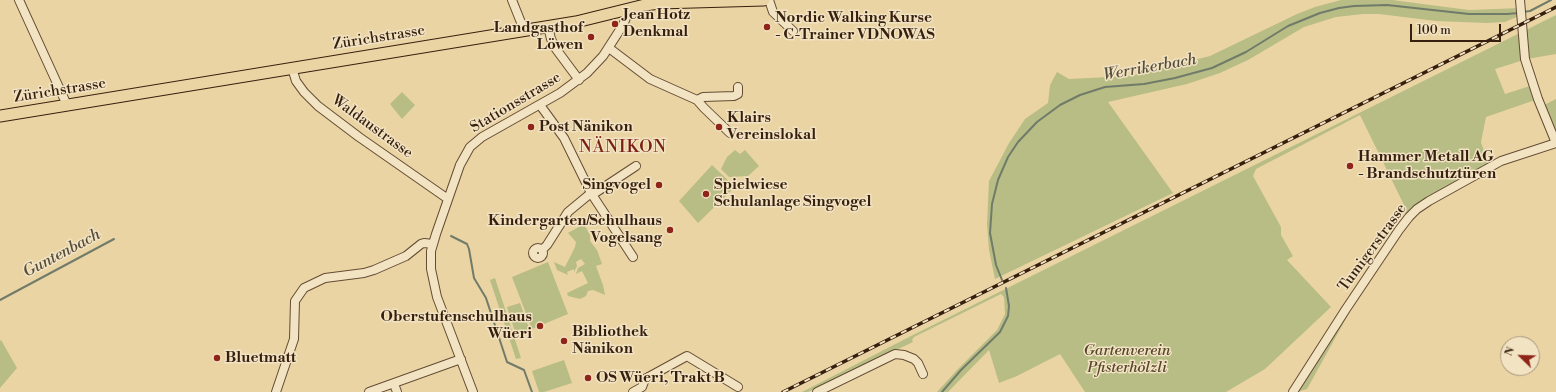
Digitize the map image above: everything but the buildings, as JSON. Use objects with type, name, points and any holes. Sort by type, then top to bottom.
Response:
[{"type":"main road","name":"Zürichstrasse","points":[[0,116],[576,22],[625,10],[646,2],[659,3],[764,0]]},
{"type":"street","points":[[19,0],[67,105]]},
{"type":"street","points":[[512,0],[524,30]]},
{"type":"street","points":[[769,0],[773,12],[793,31]]},
{"type":"street","points":[[1520,8],[1525,59],[1538,99],[1556,143]]},
{"type":"street","name":"Stationsstrasse","points":[[473,392],[434,288],[430,260],[433,244],[460,165],[470,147],[491,131],[540,105],[579,80],[594,66],[609,48],[625,21],[625,10]]},
{"type":"street","points":[[548,26],[551,39],[556,49],[579,80]]},
{"type":"street","points":[[609,48],[650,79],[698,100],[704,108],[730,133]]},
{"type":"street","name":"Waldaustrasse","points":[[292,68],[296,81],[304,92],[318,106],[362,140],[448,199]]},
{"type":"street","points":[[698,100],[703,97],[734,96],[738,94],[738,86]]},
{"type":"street","points":[[540,105],[564,138],[592,194],[633,257]]},
{"type":"street","name":"Tumigerstrasse","points":[[1293,392],[1342,315],[1409,217],[1429,201],[1489,167],[1512,157],[1556,143]]},
{"type":"street","points":[[542,250],[549,242],[568,212],[592,194],[636,166]]},
{"type":"street","points":[[276,392],[294,339],[296,301],[304,288],[325,278],[364,273],[374,270],[406,256],[421,244],[433,244]]},
{"type":"street","points":[[817,392],[894,354],[904,354],[914,359],[924,374]]},
{"type":"street","points":[[633,392],[642,387],[645,379],[687,356],[738,387]]},
{"type":"street","points":[[369,392],[388,385],[395,388],[461,359]]},
{"type":"green space","points":[[1341,0],[1392,0],[1469,10],[1521,8],[1521,15],[1505,22],[1486,23],[1436,21],[1379,14],[1336,17],[1304,27],[1248,60],[1220,73],[1187,84],[1108,102],[1173,193],[995,279],[989,250],[987,224],[989,181],[1009,143],[1025,119],[1048,103],[1050,85],[1057,72],[1069,79],[1130,76],[1210,56],[1297,14],[1315,7]]},
{"type":"green space","name":"Gartenverein Pfisterhölzli","points":[[1556,15],[1556,54],[1527,59],[1495,69],[1505,94],[1533,85],[1538,99],[1486,117],[1481,142],[1489,167],[1409,217],[1403,211],[1404,205],[1360,115],[1256,169],[1253,176],[1281,227],[1281,235],[1293,256],[1287,260],[1331,307],[1265,369],[1226,392],[1085,392],[1060,354],[1017,376],[999,383],[989,350],[948,392],[937,392],[997,330],[1005,314],[1004,297],[1001,294],[914,337],[912,340],[913,342],[808,392],[802,392],[913,335]]},
{"type":"green space","points":[[402,92],[415,105],[402,119],[390,104]]},
{"type":"green space","points":[[1556,99],[1556,133],[1542,106]]},
{"type":"green space","points":[[735,150],[740,154],[745,150],[759,166],[748,176],[729,177],[721,169],[727,157]]},
{"type":"green space","name":"Spielwiese Schulanlage Singvogel","points":[[712,165],[735,187],[698,223],[679,201]]},
{"type":"green space","points":[[584,224],[590,235],[590,241],[597,250],[602,264],[596,266],[605,295],[593,290],[588,291],[586,296],[580,299],[568,296],[567,293],[588,283],[582,271],[576,274],[578,268],[585,264],[581,259],[576,262],[577,266],[574,272],[574,269],[567,272],[568,275],[557,270],[554,262],[565,267],[576,242],[568,233]]},
{"type":"green space","points":[[548,262],[568,314],[532,329],[512,277]]},
{"type":"green space","points":[[495,278],[521,358],[516,359],[490,280]]},
{"type":"green space","points":[[520,303],[530,331],[516,335],[507,307]]},
{"type":"green space","points":[[1346,314],[1348,315],[1307,389],[1297,392]]},
{"type":"green space","points":[[1,340],[17,368],[0,388],[0,341]]},
{"type":"green space","points":[[564,360],[572,383],[544,392],[539,392],[532,371]]},
{"type":"waterway","name":"Werrikerbach","points":[[1523,12],[1530,11],[1551,0]]},
{"type":"waterway","name":"Werrikerbach","points":[[1002,280],[996,265],[990,233],[992,204],[998,180],[1008,157],[1018,142],[1037,122],[1060,105],[1080,95],[1105,87],[1144,84],[1175,78],[1212,68],[1246,52],[1288,26],[1320,13],[1339,8],[1387,5],[1469,14],[1519,13]]},
{"type":"waterway","points":[[451,236],[467,244],[474,278],[486,298],[507,362],[524,370],[532,392]]},
{"type":"waterway","name":"Guntenbach","points":[[0,300],[114,239]]},
{"type":"waterway","name":"Werrikerbach","points":[[942,392],[961,370],[1000,332],[1008,316],[1009,306],[1006,288]]},
{"type":"railway","points":[[783,392],[1556,7]]},
{"type":"place","name":"Jean Hotz Denkmal","points":[[615,24]]},
{"type":"place","name":"Nordic Walking Kurse - C-Trainer VDNOWAS","points":[[767,27]]},
{"type":"place","name":"Landgasthof Löwen","points":[[591,37]]},
{"type":"place","name":"Post Nänikon","points":[[531,127]]},
{"type":"place","name":"Klairs Vereinslokal","points":[[719,127]]},
{"type":"place","name":"Hammer Metall AG - Brandschutztüren","points":[[1350,166]]},
{"type":"place","name":"Singvogel","points":[[659,185]]},
{"type":"place","name":"Spielwiese Schulanlage Singvogel","points":[[706,194]]},
{"type":"place","name":"Kindergarten/Schulhaus Vogelsang","points":[[670,230]]},
{"type":"place","name":"Oberstufenschulhaus Wüeri","points":[[540,326]]},
{"type":"place","name":"Bibliothek Nänikon","points":[[564,341]]},
{"type":"place","name":"Bluetmatt","points":[[217,358]]},
{"type":"place","name":"OS Wüeri, Trakt B","points":[[588,378]]},
{"type":"district","name":"NÄNIKON","points":[[623,148]]}]
